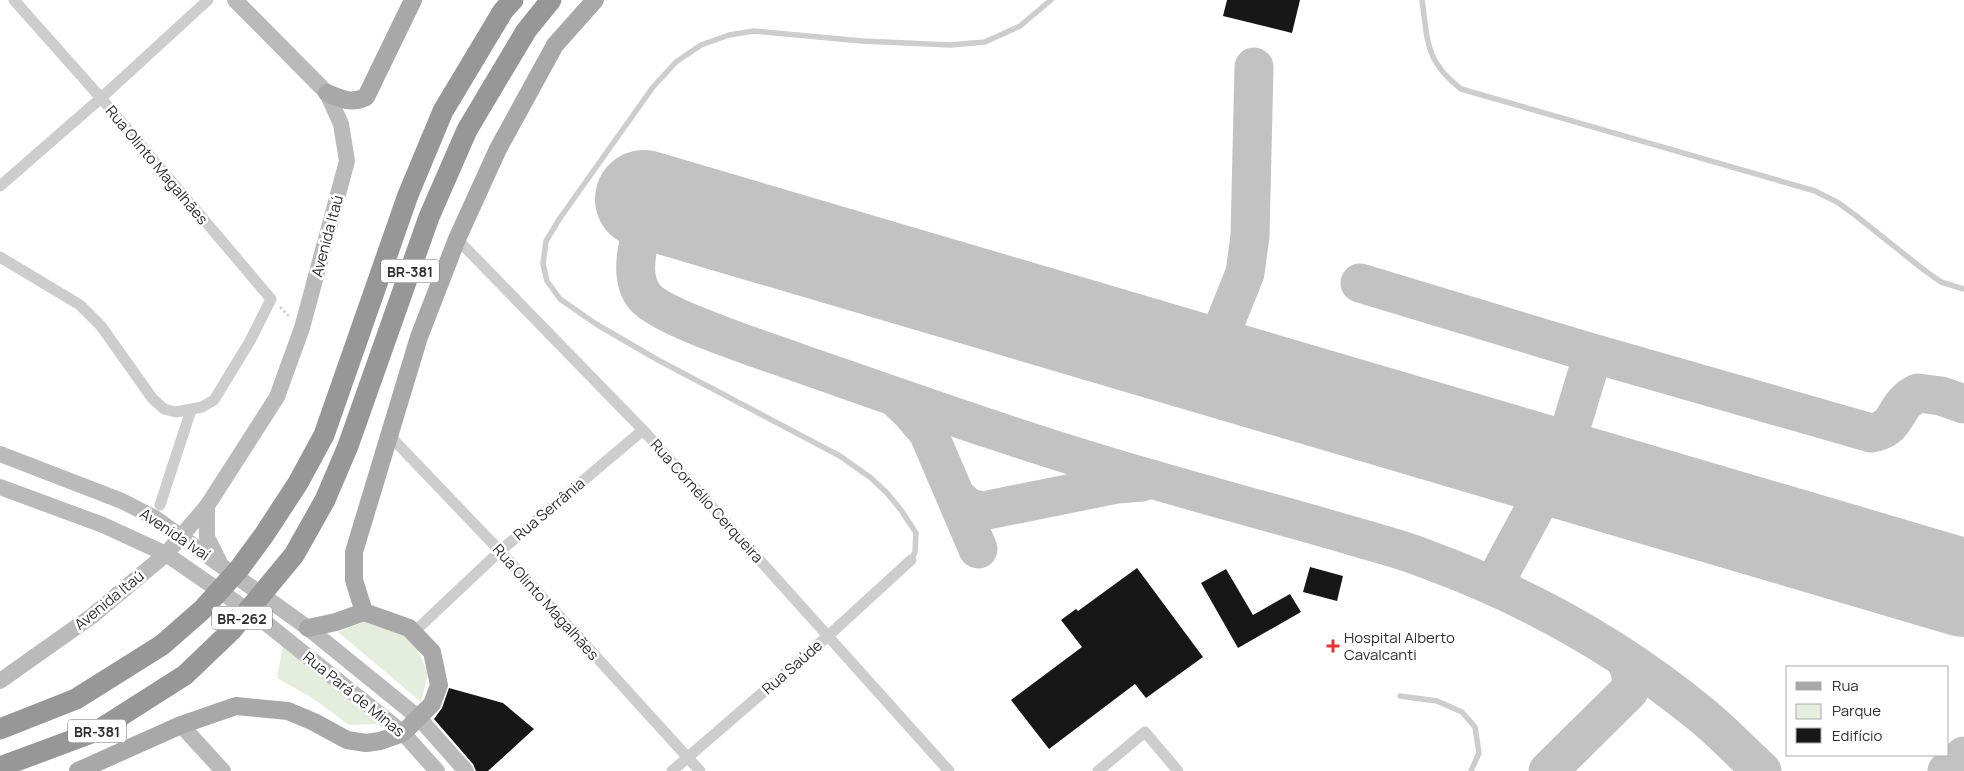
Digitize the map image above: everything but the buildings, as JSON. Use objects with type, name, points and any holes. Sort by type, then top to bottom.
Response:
[{"type":"highway","name":"BR-381","points":[[264,535],[298,483],[324,435],[408,195],[443,111],[503,11],[513,0]]},
{"type":"highway","name":"BR-381","points":[[294,555],[326,500],[348,446],[429,217],[466,130],[526,31],[551,0]]},
{"type":"highway","name":"BR-262","points":[[162,645],[202,610],[239,569],[264,535]]},
{"type":"highway","name":"BR-262","points":[[185,675],[231,631],[294,555]]},
{"type":"highway","name":"BR-381","points":[[0,729],[76,699],[162,645]]},
{"type":"highway","name":"BR-381","points":[[0,767],[97,731],[185,675]]},
{"type":"main road","points":[[235,0],[327,93],[344,100],[356,102],[366,97],[413,0]]},
{"type":"main road","points":[[364,612],[354,580],[354,552],[420,338],[457,239],[498,149],[555,44],[594,0]]},
{"type":"main road","name":"Avenida Itaú","points":[[1,680],[92,616],[166,554],[208,506],[276,397],[302,328],[347,161],[341,124],[327,93]]},
{"type":"main road","name":"Avenida Ivaí","points":[[0,454],[122,501],[155,518],[308,628]]},
{"type":"main road","name":"Avenida Ivaí","points":[[0,487],[104,525],[166,554],[266,623]]},
{"type":"main road","points":[[208,506],[207,537],[221,565]]},
{"type":"main road","points":[[78,771],[181,725],[236,706],[288,711],[314,722],[347,740],[366,743],[380,741],[403,733],[432,704],[439,685],[432,652],[409,628],[364,612],[336,622],[308,628]]},
{"type":"main road","name":"Rua Pará de Minas","points":[[266,623],[403,733],[437,771]]},
{"type":"main road","name":"Rua Pará de Minas","points":[[308,628],[419,718],[466,771]]},
{"type":"main road","points":[[181,725],[223,771]]},
{"type":"street","name":"Rua Olinto Magalhães","points":[[14,0],[101,98],[271,299]]},
{"type":"street","points":[[0,186],[101,98],[208,0]]},
{"type":"street","name":"Rua Cornélio Cerqueira","points":[[457,239],[643,430],[949,771]]},
{"type":"street","points":[[0,257],[80,305],[102,326],[152,398],[164,409],[176,412],[202,407],[214,400],[250,342],[271,299]]},
{"type":"street","points":[[160,504],[192,410]]},
{"type":"street","name":"Rua Serrânia","points":[[413,633],[500,551],[643,430]]},
{"type":"street","name":"Rua Olinto Magalhães","points":[[389,434],[500,551],[700,771]]},
{"type":"street","name":"Rua Saúde","points":[[672,771],[828,636],[911,560]]},
{"type":"street","points":[[1098,771],[1145,732],[1178,771]]},
{"type":"lane","points":[[911,560],[915,552],[916,533],[901,510],[871,478],[840,456],[658,360],[596,324],[560,299],[547,281],[543,264],[546,241],[560,218],[653,87],[676,62],[701,45],[730,35],[754,30],[862,41],[950,45],[985,42],[1020,26],[1051,0]]},
{"type":"lane","points":[[1422,0],[1430,51],[1439,69],[1461,89],[1815,191],[1855,214],[1941,282],[1964,289]]},
{"type":"lane","points":[[1400,696],[1437,701],[1462,712],[1475,727],[1479,753],[1471,771]]},
{"type":"path","points":[[271,299],[302,328]]},
{"type":"green space","points":[[366,621],[412,636],[428,674],[421,702],[338,632]]},
{"type":"green space","points":[[283,645],[378,724],[349,725],[314,699],[277,678]]},
{"type":"taxiway","points":[[1220,368],[1215,348],[1245,273],[1250,236],[1254,67]]},
{"type":"taxiway","points":[[656,202],[650,211],[641,235],[636,262],[636,275],[644,296],[670,314],[739,342],[1017,438],[1106,466],[1392,547],[1463,573],[1569,624],[1635,665],[1706,719],[1762,771]]},
{"type":"taxiway","points":[[1360,283],[1585,351],[1871,433],[1887,427],[1904,404],[1918,393],[1941,396],[1964,404]]},
{"type":"taxiway","points":[[1579,474],[1568,461],[1564,450],[1590,364],[1597,358],[1604,357]]},
{"type":"taxiway","points":[[896,398],[928,432],[978,549]]},
{"type":"taxiway","points":[[1531,460],[1554,456],[1564,450]]},
{"type":"taxiway","points":[[1504,590],[1501,571],[1548,484],[1561,474],[1572,472]]},
{"type":"taxiway","points":[[957,498],[969,508],[983,511],[1117,484],[1142,482]]},
{"type":"taxiway","points":[[1548,771],[1629,691],[1631,678],[1625,659]]},
{"type":"taxiway","points":[[1947,771],[1964,756]]},
{"type":"runway","points":[[644,199],[1964,588]]},
{"type":"place","name":"Hospital Alberto Cavalcanti","points":[[1333,646]]}]
